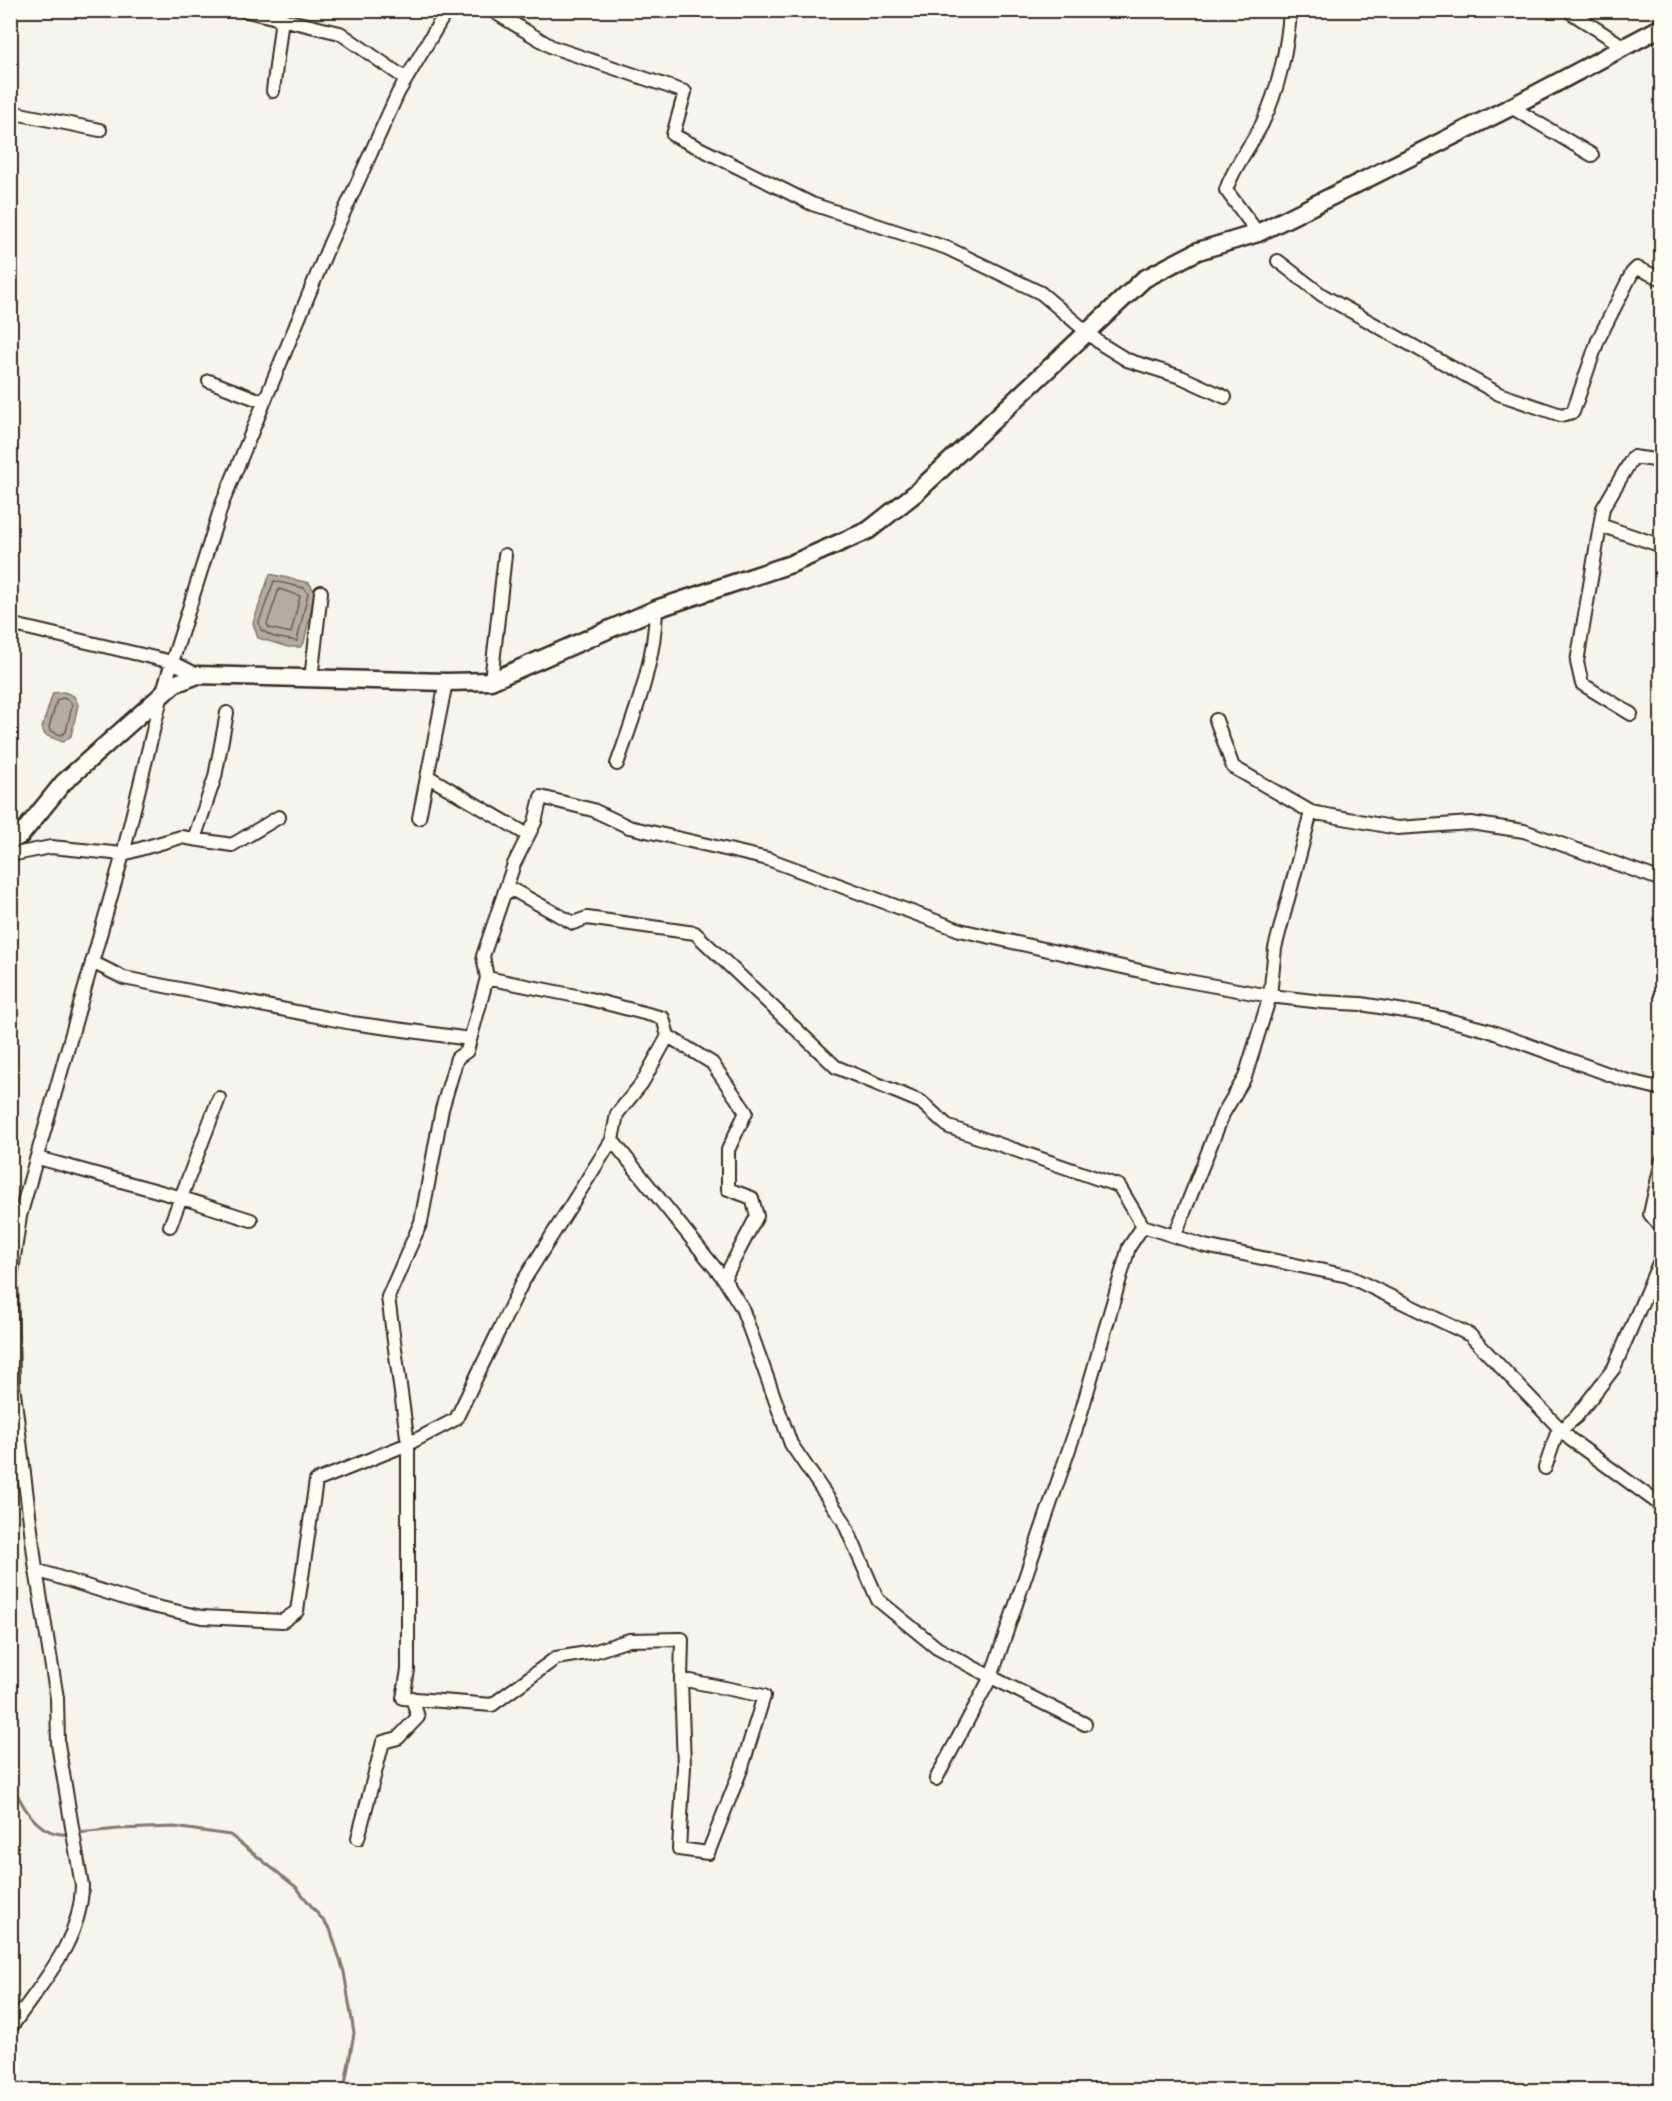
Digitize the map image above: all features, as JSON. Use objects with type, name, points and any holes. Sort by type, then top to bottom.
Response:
[{"type":"main road","points":[[10,841],[21,835],[63,783],[162,694],[174,684],[198,675],[446,682],[491,681],[656,609],[791,564],[869,530],[917,492],[1144,279],[1198,251],[1258,233],[1511,107],[1662,27]]},
{"type":"street","points":[[243,10],[282,18],[295,16],[340,33],[406,79]]},
{"type":"street","points":[[10,2029],[63,1954],[75,1926],[81,1904],[82,1886],[58,1744],[57,1698],[36,1570],[13,1385],[11,1277],[20,1215],[123,854],[162,694],[222,504],[330,243],[406,79],[447,10]]},
{"type":"street","points":[[491,10],[552,47],[686,92],[673,135],[812,204],[947,248],[1041,293],[1088,333],[1127,360],[1180,377],[1225,397]]},
{"type":"street","points":[[1258,233],[1226,190],[1231,175],[1263,122],[1288,46],[1290,10]]},
{"type":"street","points":[[1567,10],[1626,48]]},
{"type":"street","points":[[273,91],[282,18]]},
{"type":"street","points":[[1511,107],[1592,155]]},
{"type":"street","points":[[10,112],[100,130]]},
{"type":"street","points":[[1278,261],[1322,295],[1499,394],[1560,415],[1573,412],[1598,340],[1632,273],[1637,268],[1662,279]]},
{"type":"street","points":[[209,381],[264,402]]},
{"type":"street","points":[[1631,714],[1582,684],[1577,662],[1603,508],[1633,457],[1662,461]]},
{"type":"street","points":[[1600,525],[1662,546]]},
{"type":"street","points":[[491,681],[505,555]]},
{"type":"street","points":[[311,679],[321,592]]},
{"type":"street","points":[[617,764],[645,685],[656,634],[656,609]]},
{"type":"street","points":[[10,624],[172,662],[198,675]]},
{"type":"street","points":[[418,818],[446,682]]},
{"type":"street","points":[[194,839],[215,777],[228,714]]},
{"type":"street","points":[[1216,720],[1233,767],[1311,812],[1397,828],[1471,823],[1524,831],[1662,880]]},
{"type":"street","points":[[427,776],[528,835]]},
{"type":"street","points":[[681,1678],[764,1696],[742,1767],[708,1853],[679,1849],[684,1767],[681,1678],[682,1639],[629,1640],[593,1652],[556,1658],[492,1705],[403,1698],[408,1670],[408,1444],[388,1297],[421,1222],[442,1109],[457,1059],[467,1051],[487,978],[483,956],[514,864],[542,797],[593,810],[629,827],[768,858],[960,930],[1171,978],[1270,996],[1361,1004],[1429,1015],[1487,1030],[1625,1080],[1662,1089]]},
{"type":"street","points":[[1175,1235],[1223,1114],[1245,1077],[1270,996],[1275,948],[1311,812]]},
{"type":"street","points":[[10,855],[51,847],[123,854],[181,837],[232,845],[279,817]]},
{"type":"street","points":[[504,895],[513,890],[573,923],[587,918],[695,933],[836,1067],[921,1102],[949,1127],[1119,1186],[1143,1226],[1204,1246],[1348,1276],[1470,1335],[1562,1431],[1662,1506]]},
{"type":"street","points":[[92,962],[124,978],[352,1023],[471,1039]]},
{"type":"street","points":[[487,978],[586,998],[663,1018],[668,1036],[712,1063],[746,1112],[728,1150],[728,1189],[752,1198],[757,1216],[724,1279]]},
{"type":"street","points":[[36,1570],[143,1604],[202,1617],[284,1622],[297,1611],[316,1481],[408,1444],[456,1419],[522,1283],[612,1140],[617,1114],[642,1083],[668,1036]]},
{"type":"street","points":[[170,1226],[179,1197],[219,1098]]},
{"type":"street","points":[[612,1140],[724,1279],[742,1308],[791,1444],[843,1520],[878,1600],[937,1648],[1085,1724]]},
{"type":"street","points":[[38,1158],[179,1197],[251,1220]]},
{"type":"street","points":[[1662,1160],[1650,1214],[1662,1228]]},
{"type":"street","points":[[936,1779],[992,1677],[1079,1420],[1129,1247],[1143,1226]]},
{"type":"street","points":[[1545,1468],[1557,1433],[1562,1431],[1614,1368],[1662,1257]]},
{"type":"street","points":[[358,1838],[383,1742],[398,1738],[418,1717],[412,1698]]},
{"type":"water","points":[[270,574],[309,583],[315,592],[304,643],[300,647],[288,647],[258,638],[253,623]]},
{"type":"water","points":[[64,692],[74,696],[78,705],[71,736],[63,742],[45,735],[42,728],[53,693]]},
{"type":"waterway","points":[[10,1780],[26,1810],[40,1826],[59,1834],[71,1834]]},
{"type":"waterway","points":[[78,1833],[174,1827],[230,1835],[296,1887],[330,1929],[344,1972],[354,2033],[344,2090]]}]
